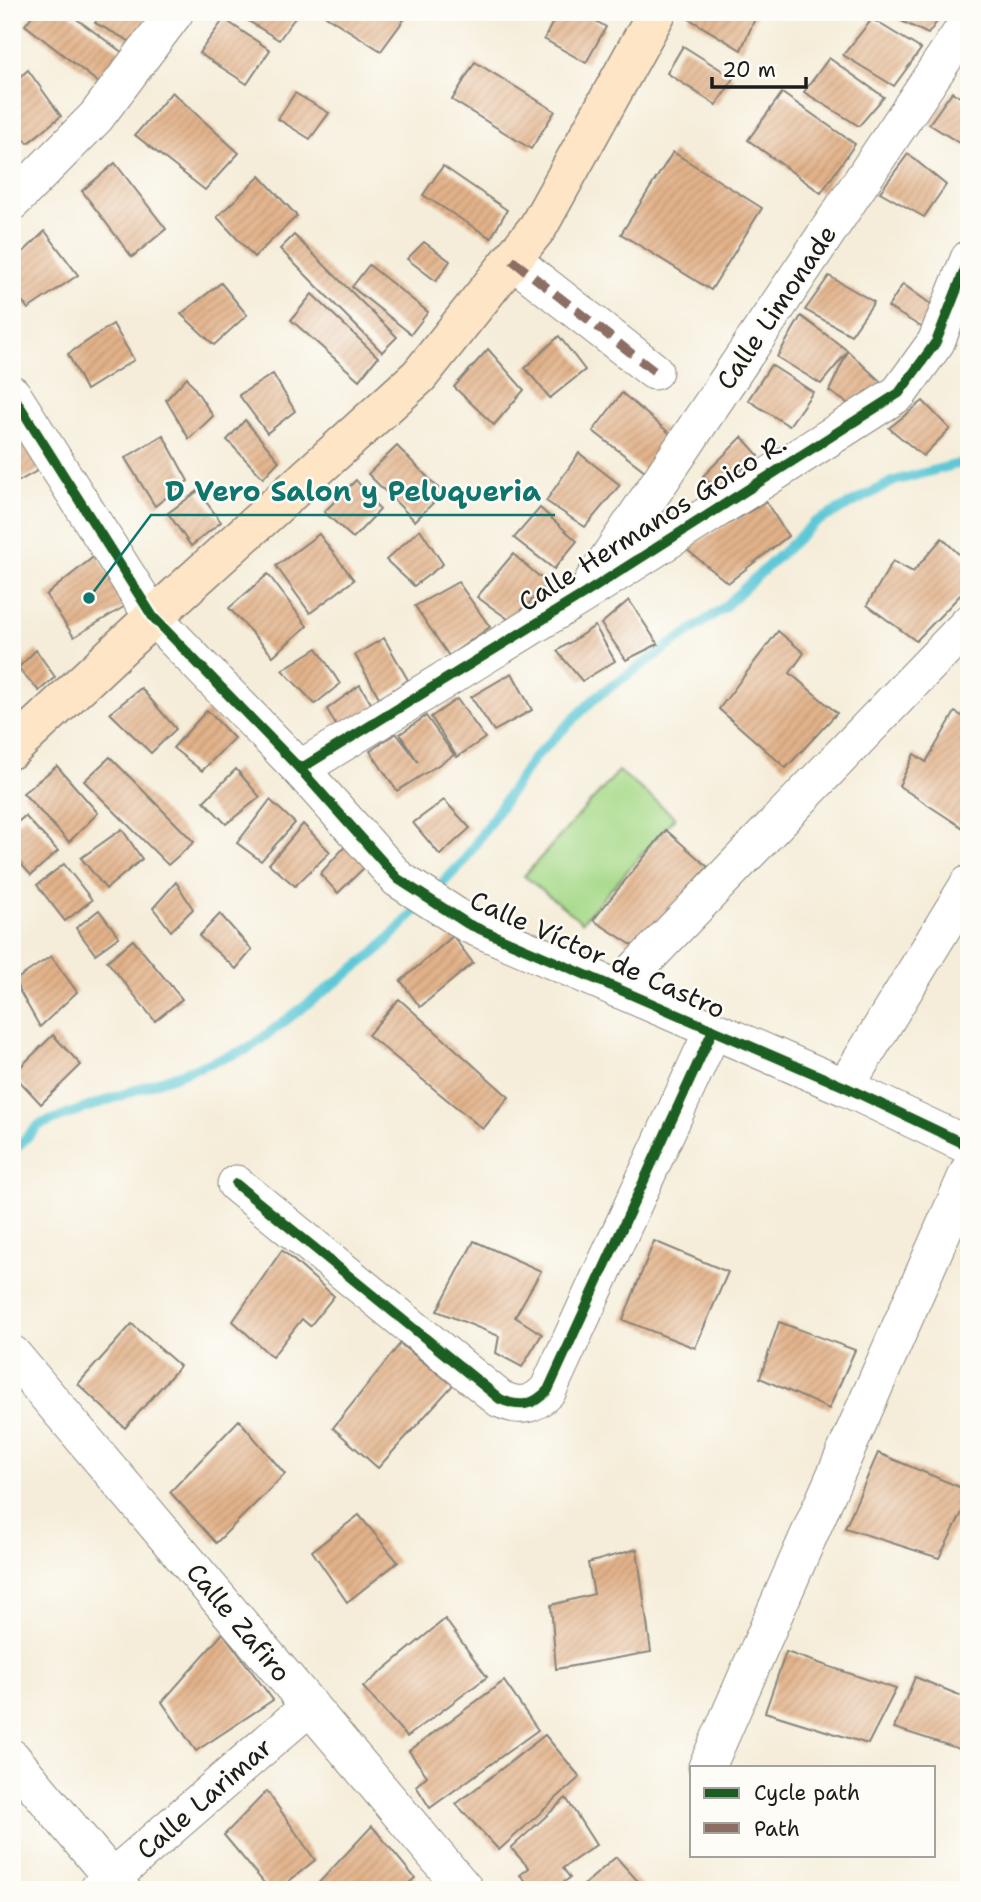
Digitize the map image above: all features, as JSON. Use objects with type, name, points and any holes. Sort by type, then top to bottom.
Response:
[{"type":"main road","points":[[12,749],[419,376],[538,227],[657,12]]},
{"type":"street","points":[[12,202],[96,117],[175,12]]},
{"type":"street","name":"Calle Limonade","points":[[584,594],[969,21]]},
{"type":"street","name":"Calle Hermanos Goico R.","points":[[300,769],[584,594],[899,393],[936,342],[969,259]]},
{"type":"street","points":[[512,260],[654,371]]},
{"type":"street","name":"Calle Víctor de Castro","points":[[12,394],[153,617],[300,769],[398,879],[468,924],[845,1087],[969,1146]]},
{"type":"street","points":[[617,989],[969,623]]},
{"type":"street","points":[[845,1087],[969,884]]},
{"type":"street","points":[[236,1184],[500,1399],[515,1405],[528,1404],[540,1399],[548,1390],[713,1030]]},
{"type":"street","points":[[707,1766],[969,1171]]},
{"type":"street","name":"Calle Zafiro","points":[[12,1354],[465,1890]]},
{"type":"street","name":"Calle Larimar","points":[[111,1886],[310,1706]]},
{"type":"street","points":[[12,1758],[111,1886]]},
{"type":"green space","points":[[619,771],[675,817],[582,922],[524,876]]},
{"type":"building","points":[[35,12],[67,12],[123,53],[99,83],[25,25]]},
{"type":"building","points":[[101,12],[152,12],[131,42],[95,23]]},
{"type":"building","points":[[234,12],[299,12],[279,40]]},
{"type":"building","points":[[329,12],[408,14],[381,51],[326,16]]},
{"type":"building","points":[[558,12],[581,12],[606,27],[586,63],[544,39]]},
{"type":"building","points":[[691,12],[758,12],[741,50],[688,18]]},
{"type":"building","points":[[883,12],[944,12],[928,34]]},
{"type":"building","points":[[224,19],[270,50],[247,84],[199,53]]},
{"type":"building","points":[[872,19],[921,49],[894,86],[843,55]]},
{"type":"building","points":[[683,46],[734,78],[716,105],[667,73]]},
{"type":"building","points":[[829,58],[884,97],[859,126],[804,92]]},
{"type":"building","points":[[475,62],[555,111],[531,149],[452,100]]},
{"type":"building","points":[[28,70],[61,116],[28,143],[12,124],[12,84]]},
{"type":"building","points":[[172,92],[239,153],[205,190],[135,135]]},
{"type":"building","points":[[952,92],[969,103],[969,137],[964,146],[929,124]]},
{"type":"building","points":[[295,93],[329,113],[310,139],[278,119]]},
{"type":"building","points":[[782,93],[855,144],[821,193],[748,140]]},
{"type":"building","points":[[673,152],[762,208],[711,290],[621,234]]},
{"type":"building","points":[[908,154],[946,185],[924,217],[880,192]]},
{"type":"building","points":[[115,163],[166,229],[132,257],[82,191]]},
{"type":"building","points":[[443,166],[507,210],[491,238],[423,195]]},
{"type":"building","points":[[260,176],[297,216],[254,257],[217,217]]},
{"type":"building","points":[[45,231],[78,275],[28,309],[12,287],[12,263]]},
{"type":"building","points":[[294,235],[397,337],[382,352],[280,249]]},
{"type":"building","points":[[424,242],[450,261],[436,281],[407,259]]},
{"type":"building","points":[[369,265],[428,312],[411,334],[352,287]]},
{"type":"building","points":[[829,276],[874,302],[851,335],[805,310]]},
{"type":"building","points":[[221,283],[247,315],[214,345],[181,314]]},
{"type":"building","points":[[903,284],[936,308],[923,328],[888,307]]},
{"type":"building","points":[[312,294],[378,357],[359,380],[291,320]]},
{"type":"building","points":[[801,316],[848,351],[821,384],[777,357]]},
{"type":"building","points":[[113,324],[134,360],[86,390],[68,354]]},
{"type":"building","points":[[559,336],[585,370],[550,398],[525,368]]},
{"type":"building","points":[[488,349],[524,390],[494,425],[454,387]]},
{"type":"building","points":[[848,351],[882,383],[852,406],[829,391]]},
{"type":"building","points":[[771,365],[813,392],[789,426],[748,400]]},
{"type":"building","points":[[273,374],[295,411],[267,433],[239,395]]},
{"type":"building","points":[[187,377],[213,416],[189,439],[166,400]]},
{"type":"building","points":[[622,393],[674,437],[649,474],[593,431]]},
{"type":"building","points":[[923,401],[950,429],[923,456],[889,428]]},
{"type":"building","points":[[245,420],[279,461],[263,478],[227,440]]},
{"type":"building","points":[[12,425],[44,467],[12,485]]},
{"type":"building","points":[[163,435],[188,481],[155,506],[125,458]]},
{"type":"building","points":[[742,437],[759,456],[715,489],[703,476]]},
{"type":"building","points":[[397,446],[443,493],[415,521],[368,474]]},
{"type":"building","points":[[579,453],[620,485],[585,527],[546,501]]},
{"type":"building","points":[[356,480],[380,510],[353,538],[324,512]]},
{"type":"building","points":[[198,491],[221,522],[191,546],[168,513]]},
{"type":"building","points":[[766,502],[788,536],[728,583],[686,549]]},
{"type":"building","points":[[540,508],[577,541],[554,569],[514,538]]},
{"type":"building","points":[[420,529],[443,564],[414,586],[386,560]]},
{"type":"building","points":[[319,534],[354,580],[310,613],[276,566]]},
{"type":"building","points":[[942,538],[969,564],[969,586],[916,641],[867,605],[893,561],[913,572]]},
{"type":"building","points":[[97,554],[127,605],[74,637],[46,595]]},
{"type":"building","points":[[513,554],[548,584],[511,621],[477,597]]},
{"type":"building","points":[[268,574],[307,626],[273,656],[229,608]]},
{"type":"building","points":[[458,582],[490,627],[449,656],[415,606]]},
{"type":"building","points":[[629,600],[658,644],[626,660],[601,624]]},
{"type":"building","points":[[595,626],[615,661],[582,681],[557,651]]},
{"type":"building","points":[[778,631],[804,653],[790,673],[837,713],[786,768],[719,709]]},
{"type":"building","points":[[384,638],[408,680],[380,699],[355,655]]},
{"type":"building","points":[[317,648],[340,684],[315,704],[282,670]]},
{"type":"building","points":[[36,650],[55,677],[39,691],[18,668]]},
{"type":"building","points":[[512,673],[532,710],[494,731],[471,697]]},
{"type":"building","points":[[360,685],[375,710],[338,729],[327,709]]},
{"type":"building","points":[[141,688],[176,729],[151,753],[110,713]]},
{"type":"building","points":[[457,699],[485,738],[457,757],[431,717]]},
{"type":"building","points":[[12,704],[24,717],[12,727]]},
{"type":"building","points":[[207,710],[234,738],[202,771],[173,748]]},
{"type":"building","points":[[955,712],[969,720],[969,832],[899,786],[914,754],[926,762]]},
{"type":"building","points":[[426,716],[454,755],[397,791],[370,751],[396,733],[418,762],[400,734]]},
{"type":"building","points":[[110,757],[194,842],[168,865],[84,781]]},
{"type":"building","points":[[57,766],[98,813],[69,842],[23,793]]},
{"type":"building","points":[[236,769],[260,797],[226,824],[204,801]]},
{"type":"building","points":[[270,800],[295,823],[261,861],[237,843]]},
{"type":"building","points":[[444,800],[470,828],[440,855],[413,823]]},
{"type":"building","points":[[25,816],[58,851],[31,875],[12,854],[12,827]]},
{"type":"building","points":[[303,824],[330,852],[295,886],[269,864]]},
{"type":"building","points":[[122,829],[142,859],[106,889],[81,858]]},
{"type":"building","points":[[666,830],[708,867],[635,947],[593,920]]},
{"type":"building","points":[[350,841],[368,864],[338,893],[320,874]]},
{"type":"building","points":[[64,864],[92,900],[65,921],[37,885]]},
{"type":"building","points":[[176,882],[193,909],[171,931],[153,908]]},
{"type":"building","points":[[99,910],[119,937],[95,954],[76,928]]},
{"type":"building","points":[[220,914],[252,950],[236,969],[199,936]]},
{"type":"building","points":[[453,936],[473,963],[420,1007],[401,981]]},
{"type":"building","points":[[133,940],[182,999],[155,1021],[107,961]]},
{"type":"building","points":[[51,956],[77,992],[40,1027],[14,981]]},
{"type":"building","points":[[399,999],[509,1097],[483,1129],[368,1035]]},
{"type":"building","points":[[53,1035],[81,1065],[41,1104],[13,1074]]},
{"type":"building","points":[[474,1241],[541,1271],[515,1317],[542,1334],[522,1367],[496,1353],[499,1336],[437,1311]]},
{"type":"building","points":[[654,1241],[728,1272],[695,1348],[623,1320]]},
{"type":"building","points":[[282,1250],[334,1296],[310,1326],[302,1319],[272,1357],[233,1321]]},
{"type":"building","points":[[779,1322],[855,1350],[829,1409],[760,1378]]},
{"type":"building","points":[[132,1324],[180,1366],[125,1428],[78,1384]]},
{"type":"building","points":[[400,1344],[453,1385],[378,1468],[333,1428]]},
{"type":"building","points":[[239,1420],[285,1474],[216,1543],[170,1492]]},
{"type":"building","points":[[878,1453],[969,1491],[969,1499],[939,1558],[845,1528]]},
{"type":"building","points":[[359,1515],[398,1562],[347,1602],[312,1551]]},
{"type":"building","points":[[637,1549],[651,1652],[556,1669],[551,1605],[594,1594],[588,1563]]},
{"type":"building","points":[[445,1619],[487,1677],[407,1737],[363,1687]]},
{"type":"building","points":[[223,1633],[273,1700],[196,1751],[162,1702]]},
{"type":"building","points":[[786,1652],[896,1689],[868,1744],[765,1712]]},
{"type":"building","points":[[915,1677],[969,1699],[969,1752],[894,1728]]},
{"type":"building","points":[[504,1681],[538,1730],[430,1808],[416,1786],[427,1776],[409,1751]]},
{"type":"building","points":[[545,1735],[580,1777],[499,1850],[456,1804]]},
{"type":"building","points":[[267,1791],[315,1860],[278,1890],[270,1890],[224,1835]]},
{"type":"building","points":[[566,1798],[596,1845],[563,1868],[570,1878],[551,1890],[534,1890],[520,1875],[529,1868],[511,1848]]},
{"type":"building","points":[[372,1826],[415,1878],[400,1890],[312,1890]]},
{"type":"building","points":[[616,1857],[646,1890],[578,1890]]},
{"type":"waterway","points":[[12,1152],[39,1125],[248,1049],[376,952],[463,862],[533,759],[596,697],[722,609],[814,523],[894,481],[969,461]]},
{"type":"marked path","points":[[512,260],[654,371]]},
{"type":"cycle path","points":[[300,769],[584,594],[899,393],[936,342],[969,259]]},
{"type":"cycle path","points":[[12,394],[153,617],[300,769],[398,879],[468,924],[845,1087],[969,1146]]},
{"type":"cycle path","points":[[236,1184],[500,1399],[514,1404],[526,1404],[548,1390],[713,1030]]},
{"type":"place","name":"D Vero Salon y Peluqueria","points":[[89,598]]}]
